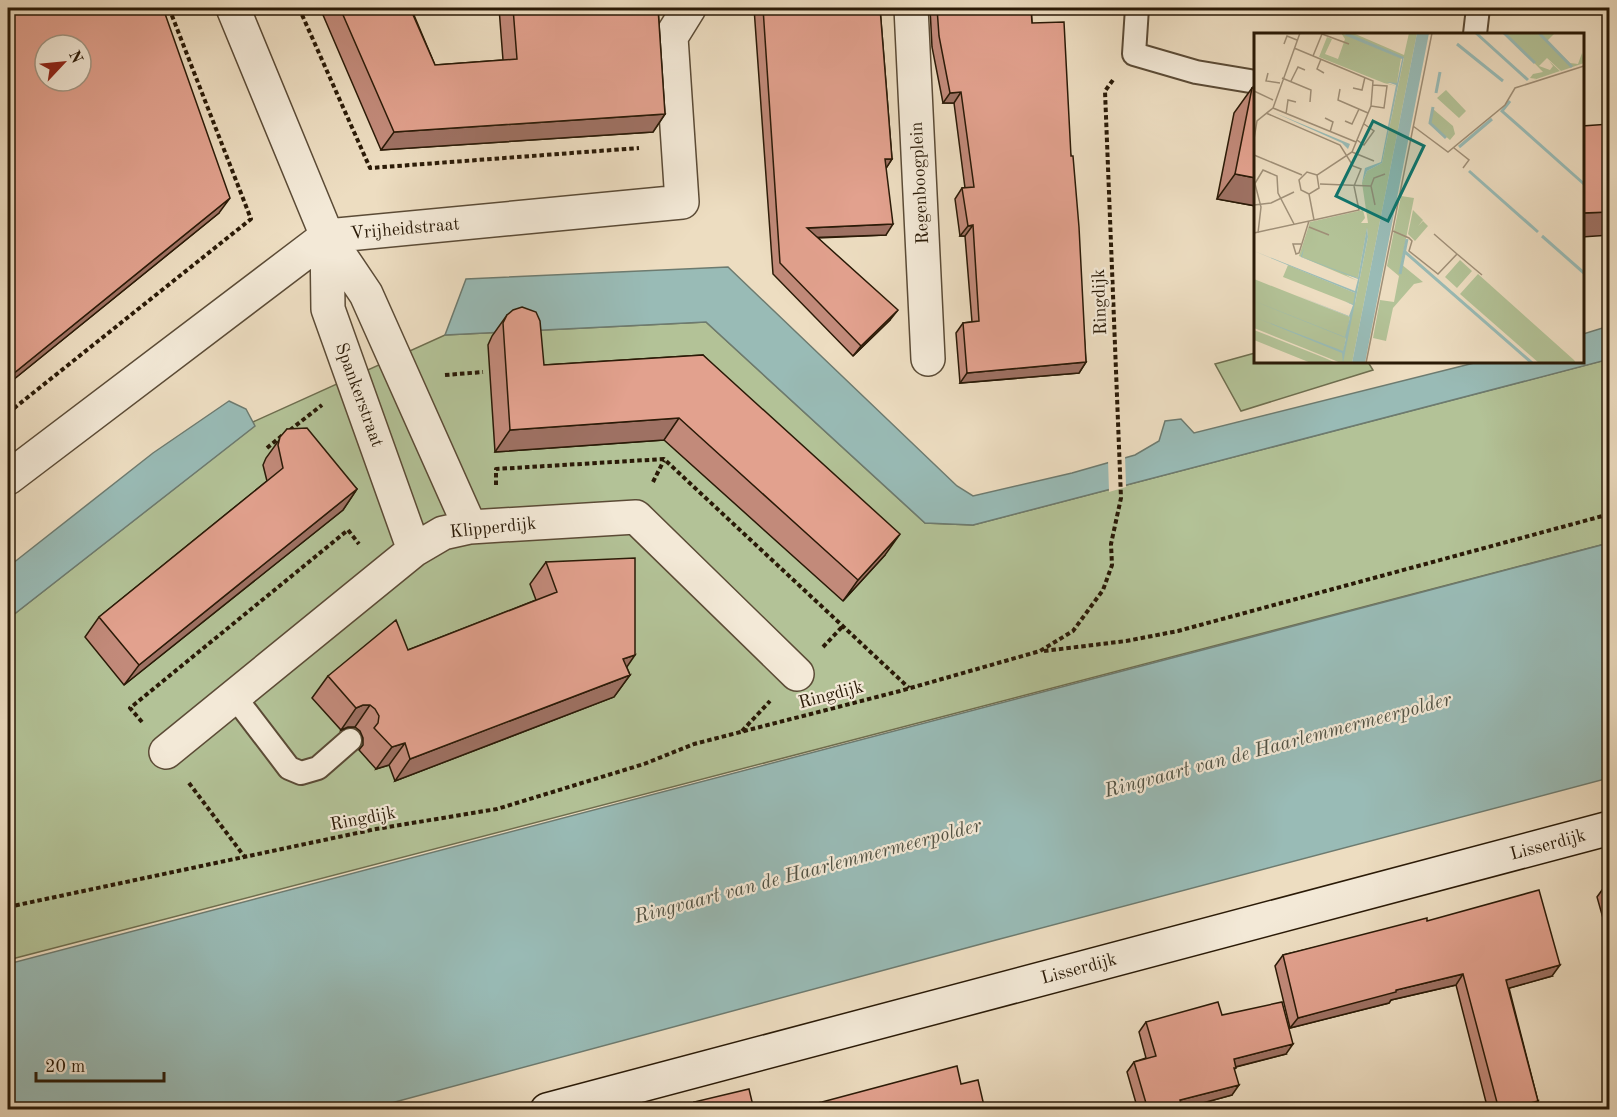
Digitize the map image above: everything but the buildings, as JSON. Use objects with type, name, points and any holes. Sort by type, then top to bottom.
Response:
[{"type":"street","name":"Spankerstraat","points":[[233,8],[327,236],[366,294],[470,527]]},
{"type":"street","name":"Vrijheidstraat","points":[[8,478],[327,236],[682,202],[670,37],[689,8]]},
{"type":"street","name":"Regenboogplein","points":[[911,8],[928,359]]},
{"type":"street","name":"Spankerstraat","points":[[327,236],[328,309],[414,550]]},
{"type":"street","name":"Klipperdijk","points":[[166,752],[414,550],[442,533],[470,527],[636,517],[797,674]]},
{"type":"street","name":"Lisserdijk","points":[[548,1110],[1610,828]]},
{"type":"lane","points":[[1137,8],[1134,54],[1196,72],[1254,82]]},
{"type":"lane","points":[[1474,33],[1478,8]]},
{"type":"lane","points":[[234,696],[289,768],[301,773],[318,768],[350,740]]},
{"type":"path","points":[[8,413],[251,219],[169,8]]},
{"type":"path","points":[[299,8],[370,168],[678,146]]},
{"type":"path","name":"Ringdijk","points":[[8,907],[376,829],[496,809],[644,764],[694,744],[1040,651],[1073,631],[1103,590],[1112,565],[1111,544],[1121,498],[1104,91],[1134,54]]},
{"type":"path","points":[[267,448],[353,380]]},
{"type":"path","points":[[1040,651],[1178,631],[1610,514]]},
{"type":"path","points":[[244,856],[130,708],[348,530],[385,575]]},
{"type":"path","points":[[742,732],[769,702]]},
{"type":"green space","points":[[706,322],[925,523],[973,525],[1609,359],[1609,543],[8,960],[8,619],[254,426],[253,422],[445,335]]},
{"type":"green space","points":[[1254,353],[1254,363],[1369,363],[1373,370],[1241,411],[1215,364]]},
{"type":"water","points":[[728,267],[957,486],[973,496],[1072,473],[1135,455],[1159,441],[1165,421],[1181,419],[1194,433],[1474,363],[1584,363],[1584,334],[1609,326],[1610,359],[973,525],[925,523],[706,322],[445,335],[466,279]]},
{"type":"water","points":[[229,401],[246,409],[255,426],[8,619],[8,567],[153,453]]},
{"type":"water","name":"Ringvaart van de Haarlemmermeerpolder","points":[[1609,543],[1609,778],[369,1109],[8,1109],[8,964]]},
{"type":"pier","points":[[1125,455],[1126,487],[1109,492],[1108,460]]}]
